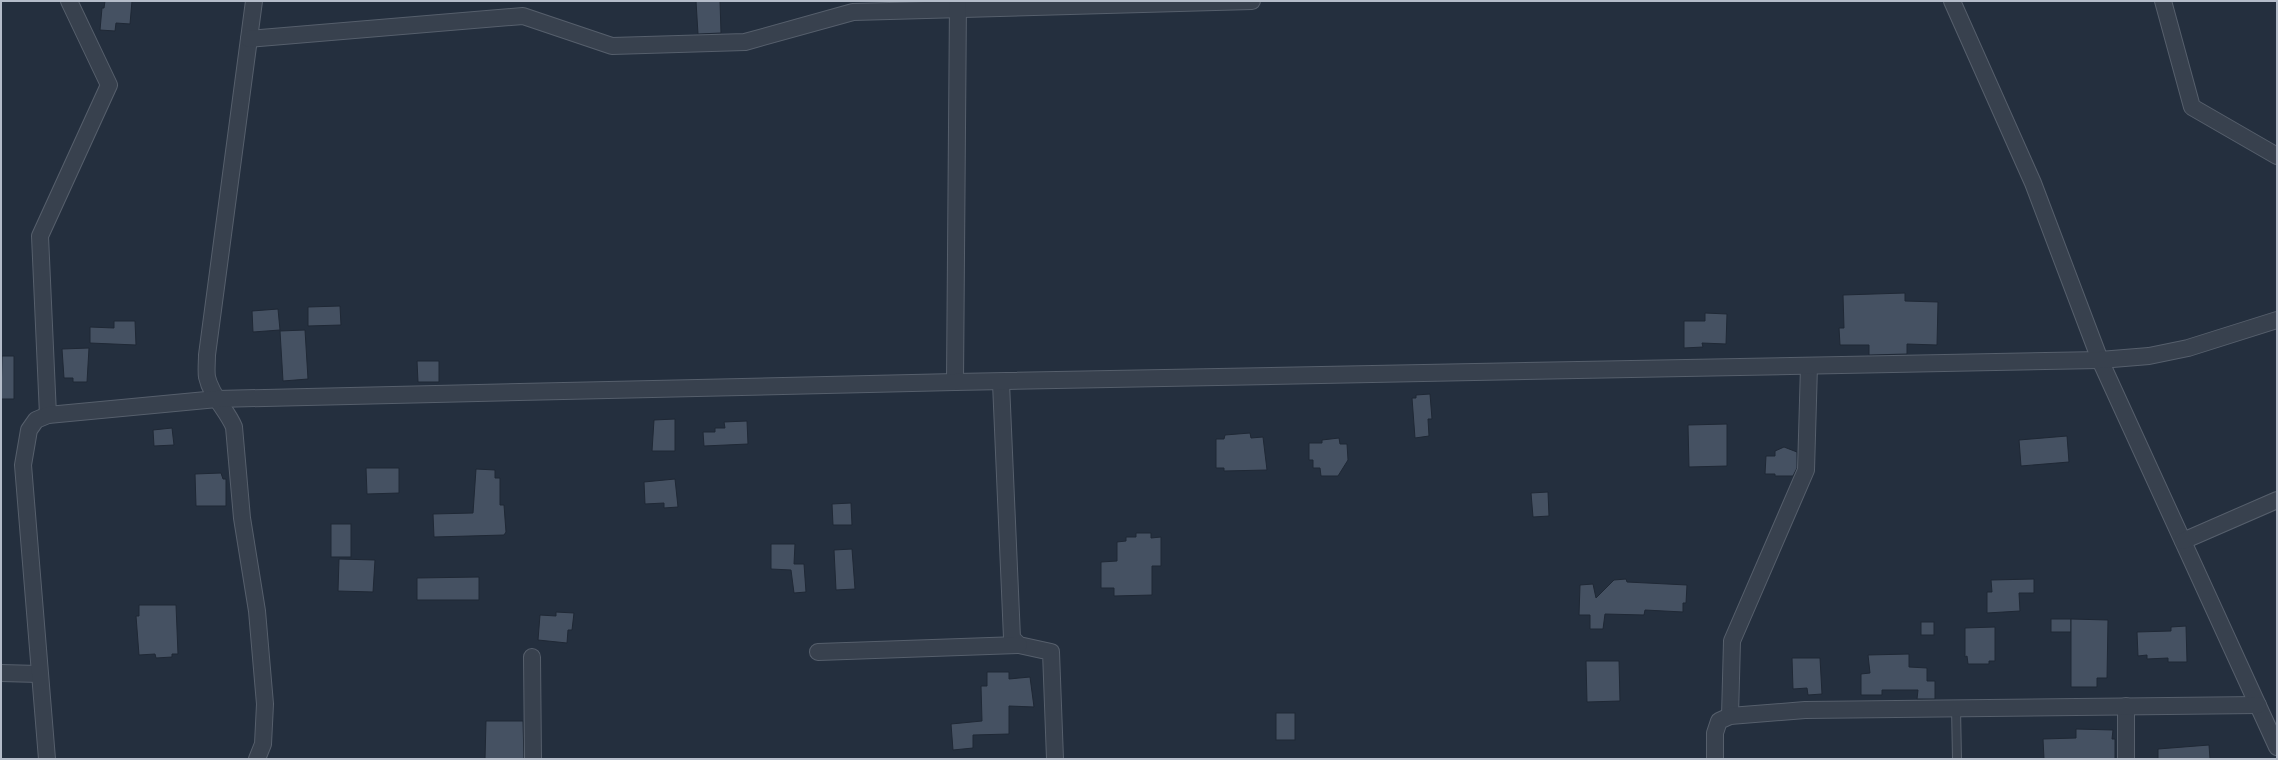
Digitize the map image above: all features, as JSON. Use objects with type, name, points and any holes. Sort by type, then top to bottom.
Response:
[{"type":"street","points":[[48,415],[40,236],[109,85],[69,1]]},
{"type":"street","points":[[254,1],[206,355],[207,377],[217,399],[229,414],[234,427],[242,518],[257,611],[266,704],[262,744],[257,759]]},
{"type":"street","points":[[249,38],[523,16],[612,46],[744,42],[853,12],[958,5],[1252,1]]},
{"type":"street","points":[[1952,1],[2033,183],[2100,360],[2277,747]]},
{"type":"street","points":[[2163,1],[2192,107],[2277,156]]},
{"type":"street","points":[[954,382],[958,5]]},
{"type":"street","points":[[47,759],[23,465],[30,430],[36,420],[48,415],[217,399],[954,382],[1001,383],[2100,360],[2149,356],[2188,348],[2277,320]]},
{"type":"street","points":[[1730,716],[1732,640],[1806,470],[1809,366]]},
{"type":"street","points":[[1001,383],[1012,638],[1019,645]]},
{"type":"street","points":[[2183,541],[2277,500]]},
{"type":"street","points":[[818,652],[1019,645],[1051,652],[1055,759]]},
{"type":"street","points":[[532,657],[533,759]]},
{"type":"street","points":[[1,673],[39,674]]},
{"type":"street","points":[[1715,759],[1715,733],[1719,722],[1730,716],[1804,710],[2258,705]]},
{"type":"street","points":[[2126,706],[2126,759]]},
{"type":"lane","points":[[1956,708],[1957,759]]},
{"type":"building","points":[[105,1],[132,1],[130,24],[116,23],[115,31],[100,30],[102,8],[104,8]]},
{"type":"building","points":[[696,1],[720,1],[721,33],[698,34]]},
{"type":"building","points":[[1905,293],[1905,301],[1938,302],[1937,345],[1907,344],[1907,354],[1869,355],[1869,345],[1840,345],[1839,328],[1844,328],[1843,295]]},
{"type":"building","points":[[340,306],[341,325],[308,326],[308,307]]},
{"type":"building","points":[[278,309],[280,330],[253,332],[252,311]]},
{"type":"building","points":[[1705,313],[1727,314],[1726,344],[1702,343],[1703,347],[1684,348],[1684,321],[1705,321]]},
{"type":"building","points":[[114,321],[135,321],[136,345],[90,343],[90,327],[114,328]]},
{"type":"building","points":[[305,330],[308,379],[283,381],[280,331]]},
{"type":"building","points":[[89,348],[87,382],[73,382],[73,378],[64,378],[62,349]]},
{"type":"building","points":[[2,356],[14,356],[14,399],[1,399]]},
{"type":"building","points":[[417,361],[439,361],[439,382],[418,382]]},
{"type":"building","points":[[1430,394],[1432,419],[1428,419],[1429,436],[1415,438],[1412,398],[1416,398],[1416,395]]},
{"type":"building","points":[[675,419],[675,451],[652,451],[654,420]]},
{"type":"building","points":[[747,421],[748,444],[704,446],[703,432],[715,432],[715,428],[725,428],[724,422]]},
{"type":"building","points":[[1727,424],[1727,466],[1689,467],[1688,425]]},
{"type":"building","points":[[172,428],[174,445],[154,446],[153,430]]},
{"type":"building","points":[[1250,433],[1251,438],[1263,437],[1267,470],[1224,471],[1224,468],[1216,468],[1216,439],[1224,439],[1225,435]]},
{"type":"building","points":[[2067,436],[2069,462],[2021,466],[2019,440]]},
{"type":"building","points":[[1339,438],[1340,444],[1347,444],[1348,460],[1338,476],[1321,476],[1320,468],[1313,468],[1313,460],[1309,460],[1309,443],[1322,443],[1322,440]]},
{"type":"building","points":[[1784,447],[1797,452],[1797,468],[1793,476],[1775,476],[1775,474],[1765,474],[1766,456],[1775,456],[1775,451]]},
{"type":"building","points":[[366,468],[399,468],[399,493],[367,494]]},
{"type":"building","points":[[476,469],[495,470],[495,478],[500,478],[500,505],[504,505],[506,532],[504,535],[434,537],[433,514],[473,513]]},
{"type":"building","points":[[221,473],[223,479],[226,479],[226,506],[196,506],[195,474]]},
{"type":"building","points":[[675,479],[678,507],[664,508],[664,503],[645,504],[644,482]]},
{"type":"building","points":[[1548,492],[1549,516],[1533,517],[1531,493]]},
{"type":"building","points":[[851,503],[852,525],[833,525],[832,504]]},
{"type":"building","points":[[331,524],[351,524],[351,557],[331,557]]},
{"type":"building","points":[[1136,533],[1151,533],[1151,538],[1161,537],[1161,566],[1152,566],[1152,595],[1114,596],[1114,588],[1101,588],[1101,562],[1117,561],[1117,542],[1126,541],[1126,537],[1136,537]]},
{"type":"building","points":[[771,544],[795,544],[794,564],[804,564],[806,592],[794,593],[791,570],[771,569]]},
{"type":"building","points":[[852,549],[855,589],[836,590],[834,550]]},
{"type":"building","points":[[339,559],[375,560],[373,592],[338,591]]},
{"type":"building","points":[[479,577],[479,600],[417,600],[417,578]]},
{"type":"building","points":[[1626,579],[1627,582],[1687,585],[1686,603],[1683,603],[1683,612],[1645,610],[1644,615],[1605,614],[1603,629],[1590,629],[1590,615],[1579,615],[1580,585],[1593,584],[1596,598],[1614,580]]},
{"type":"building","points":[[2034,579],[2034,593],[2019,593],[2020,611],[1987,613],[1987,592],[1992,592],[1991,580]]},
{"type":"building","points":[[139,605],[176,605],[178,654],[172,654],[172,657],[156,658],[155,654],[139,655],[136,616],[139,616]]},
{"type":"building","points":[[556,612],[574,613],[572,630],[568,630],[567,643],[538,640],[540,615],[556,616]]},
{"type":"building","points":[[2051,619],[2071,619],[2071,632],[2051,632]]},
{"type":"building","points":[[2071,619],[2108,620],[2107,678],[2097,678],[2097,687],[2071,687]]},
{"type":"building","points":[[1921,622],[1934,622],[1934,635],[1921,635]]},
{"type":"building","points":[[2186,626],[2187,662],[2168,662],[2168,658],[2147,659],[2147,655],[2138,656],[2137,632],[2171,631],[2171,627]]},
{"type":"building","points":[[1995,627],[1995,661],[1989,661],[1989,664],[1968,664],[1967,656],[1965,657],[1965,628]]},
{"type":"building","points":[[1909,654],[1909,667],[1927,668],[1927,681],[1935,681],[1935,699],[1917,699],[1918,690],[1882,690],[1882,695],[1861,695],[1861,674],[1870,673],[1868,655]]},
{"type":"building","points":[[1792,658],[1820,658],[1822,694],[1808,695],[1807,688],[1793,689]]},
{"type":"building","points":[[1586,661],[1619,661],[1620,701],[1587,702]]},
{"type":"building","points":[[987,672],[1009,672],[1009,679],[1030,677],[1034,707],[1009,706],[1009,734],[973,735],[973,748],[953,750],[951,724],[982,721],[981,686],[987,686]]},
{"type":"building","points":[[1276,713],[1295,713],[1295,740],[1276,740]]},
{"type":"building","points":[[486,721],[523,721],[524,759],[485,759]]},
{"type":"building","points":[[2076,729],[2113,730],[2112,739],[2115,739],[2115,759],[2044,759],[2043,739],[2076,738]]},
{"type":"building","points":[[2209,745],[2210,759],[2158,759],[2158,749]]}]
